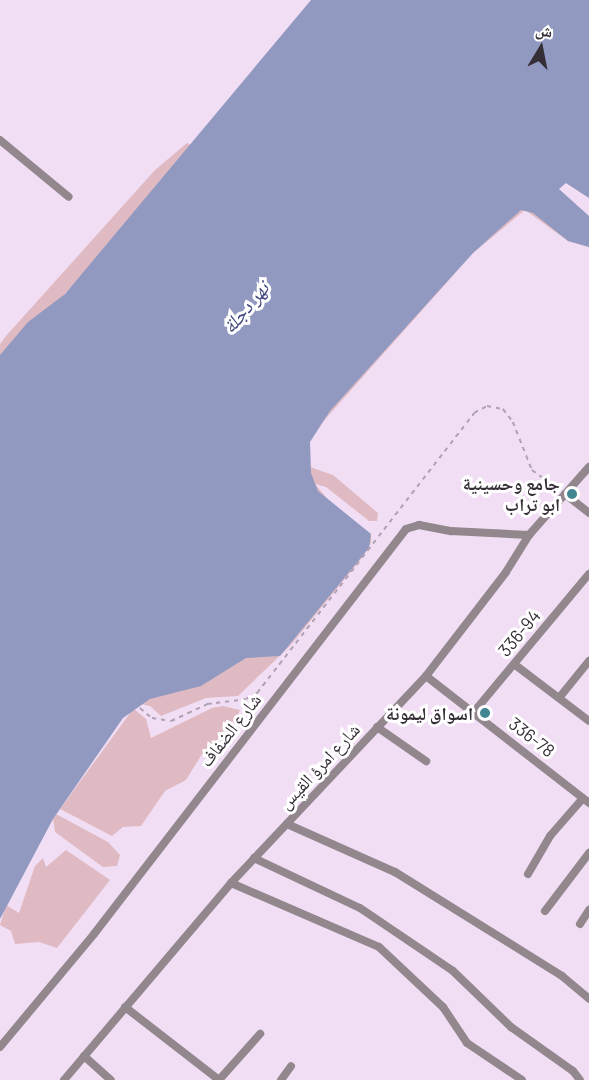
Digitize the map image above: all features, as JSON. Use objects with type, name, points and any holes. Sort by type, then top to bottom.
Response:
[{"type":"street","points":[[0,140],[69,197]]},
{"type":"street","name":"شارع امرؤ القيس","points":[[64,1080],[231,883],[426,676],[506,572],[529,535],[589,467]]},
{"type":"street","points":[[565,494],[589,513]]},
{"type":"street","name":"شارع الضفاف","points":[[0,1047],[94,934],[406,529],[419,525],[451,531],[529,535]]},
{"type":"street","name":"336-94","points":[[473,713],[588,576]]},
{"type":"street","points":[[559,698],[589,661]]},
{"type":"street","points":[[514,664],[589,721]]},
{"type":"street","name":"336-78","points":[[426,676],[586,801]]},
{"type":"street","points":[[377,727],[426,761]]},
{"type":"street","points":[[528,874],[550,836],[586,801]]},
{"type":"street","points":[[287,824],[395,872],[562,976],[589,999]]},
{"type":"street","points":[[545,911],[589,853]]},
{"type":"street","points":[[254,858],[360,908],[453,971],[512,1027],[573,1071],[580,1080]]},
{"type":"street","points":[[231,883],[379,947],[443,1006],[466,1043],[522,1080]]},
{"type":"street","points":[[580,924],[589,910]]},
{"type":"street","points":[[125,1007],[219,1080],[260,1034]]},
{"type":"street","points":[[84,1056],[111,1080]]},
{"type":"street","points":[[281,1080],[291,1066]]},
{"type":"path","points":[[140,708],[152,718],[171,721],[207,704],[246,699],[257,693],[474,414],[487,406],[503,409],[513,422],[532,470],[565,494]]},
{"type":"shaded area","points":[[187,143],[193,146],[76,286],[70,288],[0,366],[0,344],[6,336],[155,170]]},
{"type":"shaded area","points":[[531,150],[589,198],[566,183],[559,187],[559,192],[589,216],[589,247],[568,241],[525,210],[473,253],[312,434],[308,448],[310,467],[333,475],[378,513],[377,521],[369,521],[326,487],[315,484],[331,503],[371,534],[371,543],[361,559],[290,646],[238,696],[206,698],[161,716],[150,706],[141,704],[134,709],[146,719],[151,738],[212,708],[223,706],[240,710],[235,724],[202,754],[186,780],[165,791],[141,826],[123,827],[112,836],[60,809],[133,709],[210,559]]},
{"type":"shaded area","points":[[56,814],[108,842],[120,855],[117,866],[103,867],[55,832],[53,819]]},
{"type":"shaded area","points":[[66,850],[110,880],[57,948],[39,942],[15,944],[11,931],[0,925],[6,905],[19,913],[35,866],[43,858],[46,867]]},
{"type":"water","name":"نهر دجلة","points":[[311,0],[589,0],[589,198],[566,183],[559,189],[589,216],[589,247],[568,241],[533,213],[521,210],[473,253],[330,411],[310,442],[311,473],[318,491],[371,534],[369,548],[280,656],[246,658],[201,686],[150,699],[123,718],[53,819],[0,919],[0,355],[28,322],[65,294]]},
{"type":"place","name":"جامع وحسينية ابو تراب","points":[[572,494]]},
{"type":"place","name":"اسواق ليمونة","points":[[485,713]]}]
